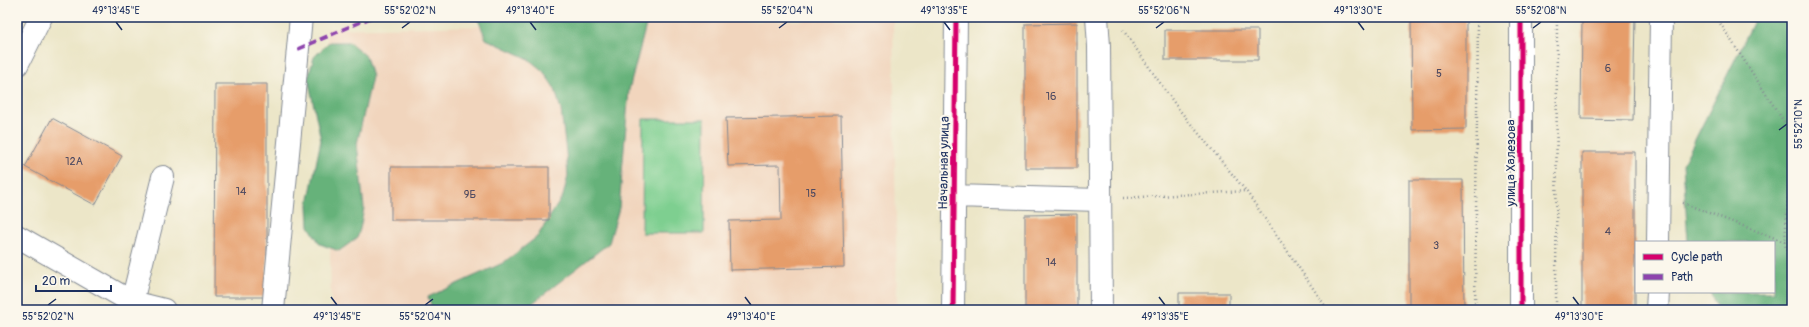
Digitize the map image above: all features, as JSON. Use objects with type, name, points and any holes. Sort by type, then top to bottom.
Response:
[{"type":"street","points":[[17,65],[41,17]]},
{"type":"street","points":[[273,310],[301,17]]},
{"type":"street","name":"Начальная улица","points":[[953,310],[956,17]]},
{"type":"street","points":[[1097,17],[1101,310]]},
{"type":"street","name":"улица Халезова","points":[[1521,17],[1521,310]]},
{"type":"street","points":[[1658,241],[1661,17]]},
{"type":"street","points":[[130,306],[163,177]]},
{"type":"street","points":[[954,196],[1100,200]]},
{"type":"street","points":[[17,236],[130,306],[164,310]]},
{"type":"street","points":[[1657,310],[1658,293]]},
{"type":"path","points":[[1475,310],[1478,17]]},
{"type":"path","points":[[1556,310],[1557,17]]},
{"type":"path","points":[[1716,17],[1792,134]]},
{"type":"path","points":[[1122,30],[1177,107],[1246,191],[1328,310]]},
{"type":"path","points":[[1792,138],[1785,242],[1792,287]]},
{"type":"path","points":[[1100,200],[1246,191]]},
{"type":"path","points":[[1659,194],[1785,242]]},
{"type":"shaded area","points":[[893,19],[897,308],[750,310],[331,310],[327,29]]},
{"type":"green space","points":[[481,17],[652,17],[646,25],[629,90],[619,208],[609,243],[525,309],[433,310],[428,297],[503,263],[537,237],[563,196],[568,176],[561,110],[555,89],[543,71],[527,58],[486,39],[478,19]]},
{"type":"green space","points":[[1756,17],[1792,17],[1792,310],[1718,310],[1710,293],[1775,293],[1775,241],[1688,241],[1683,164]]},
{"type":"green space","points":[[329,42],[349,42],[366,56],[372,77],[357,144],[364,208],[357,238],[339,251],[320,244],[309,226],[308,204],[321,140],[308,78],[314,57]]},
{"type":"green space","points":[[643,119],[705,119],[704,233],[642,233]]},
{"type":"building","points":[[1411,17],[1466,17],[1466,129],[1412,130]]},
{"type":"building","points":[[1582,17],[1635,17],[1633,120],[1581,119]]},
{"type":"building","points":[[1077,23],[1077,168],[1025,168],[1025,24]]},
{"type":"building","points":[[1165,30],[1258,30],[1258,60],[1165,60]]},
{"type":"building","points":[[215,84],[267,84],[267,297],[214,297]]},
{"type":"building","points":[[841,116],[844,267],[730,270],[729,221],[781,220],[780,165],[728,166],[726,118]]},
{"type":"building","points":[[52,118],[122,156],[95,205],[25,167]]},
{"type":"building","points":[[1582,152],[1635,152],[1635,310],[1582,310]]},
{"type":"building","points":[[391,167],[549,167],[549,220],[391,220]]},
{"type":"building","points":[[1409,180],[1463,180],[1464,310],[1409,310]]},
{"type":"building","points":[[1077,214],[1077,310],[1025,310],[1025,215]]},
{"type":"building","points":[[1179,293],[1229,293],[1229,310],[1179,310]]},
{"type":"marked path","points":[[298,49],[372,17]]},
{"type":"cycle path","points":[[953,310],[956,17]]},
{"type":"cycle path","points":[[1521,17],[1521,310]]}]
